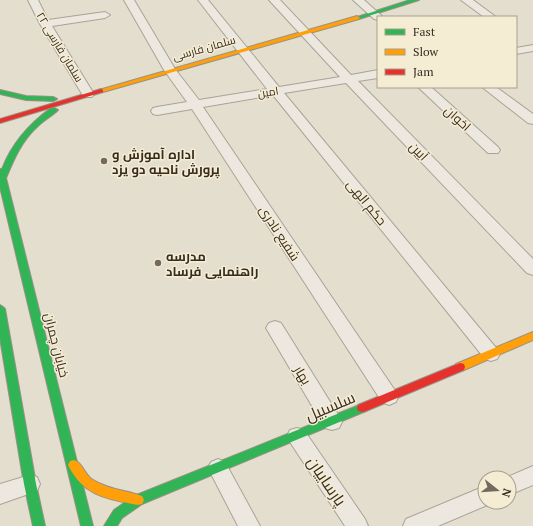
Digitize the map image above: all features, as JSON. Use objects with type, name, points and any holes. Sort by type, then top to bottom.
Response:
[{"type":"main road","name":"سلمان فارسی","points":[[0,121],[170,70],[376,15],[416,0]]},
{"type":"main road","points":[[0,92],[11,96],[32,99],[70,99]]},
{"type":"main road","points":[[1,174],[21,138],[36,122],[70,99]]},
{"type":"main road","name":"خیابان چمران","points":[[1,174],[10,226],[72,462],[87,526]]},
{"type":"main road","points":[[0,309],[2,331],[30,484],[40,526]]},
{"type":"main road","name":"سلسبیل","points":[[110,526],[118,514],[138,500],[332,422],[533,336]]},
{"type":"main road","points":[[72,462],[87,483],[106,494],[138,500]]},
{"type":"street","name":"سلمان فارسی ۲۲","points":[[34,0],[45,24],[88,94]]},
{"type":"street","name":"شفیع نادری","points":[[129,0],[170,70],[195,104],[389,397]]},
{"type":"street","name":"حکم الهی","points":[[203,0],[242,50],[491,354]]},
{"type":"street","name":"آیین","points":[[274,0],[304,33],[533,269]]},
{"type":"street","points":[[358,0],[376,15]]},
{"type":"street","points":[[466,0],[489,16],[504,12]]},
{"type":"street","points":[[45,24],[105,15]]},
{"type":"street","points":[[517,51],[533,48]]},
{"type":"street","name":"امین","points":[[157,111],[377,74]]},
{"type":"street","name":"اخوان","points":[[425,88],[493,150]]},
{"type":"street","points":[[489,88],[531,116]]},
{"type":"street","name":"بهار","points":[[275,328],[332,422]]},
{"type":"street","name":"پارساییان","points":[[297,436],[357,526]]},
{"type":"street","points":[[218,468],[248,526]]},
{"type":"street","points":[[517,483],[533,476]]},
{"type":"street","points":[[0,494],[30,484]]},
{"type":"street","points":[[414,526],[477,499]]},
{"type":"traffic: fast","points":[[357,18],[416,0]]},
{"type":"traffic: fast","points":[[0,92],[26,98],[53,99]]},
{"type":"traffic: fast","points":[[2,178],[16,147],[28,131],[54,110]]},
{"type":"traffic: fast","points":[[0,171],[87,526]]},
{"type":"traffic: fast","points":[[0,309],[30,484],[39,526]]},
{"type":"traffic: fast","points":[[110,526],[118,514],[138,500],[362,408]]},
{"type":"traffic: slow","points":[[101,91],[357,18]]},
{"type":"traffic: slow","points":[[460,367],[533,336]]},
{"type":"traffic: slow","points":[[74,465],[87,483],[106,493],[138,500]]},
{"type":"traffic: jam","points":[[0,121],[101,91]]},
{"type":"traffic: jam","points":[[362,408],[460,367]]},
{"type":"place","name":"اداره آموزش و پرورش ناحیه دو یزد","points":[[104,161]]},
{"type":"place","name":"مدرسه راهنمایی فرساد","points":[[158,263]]}]
